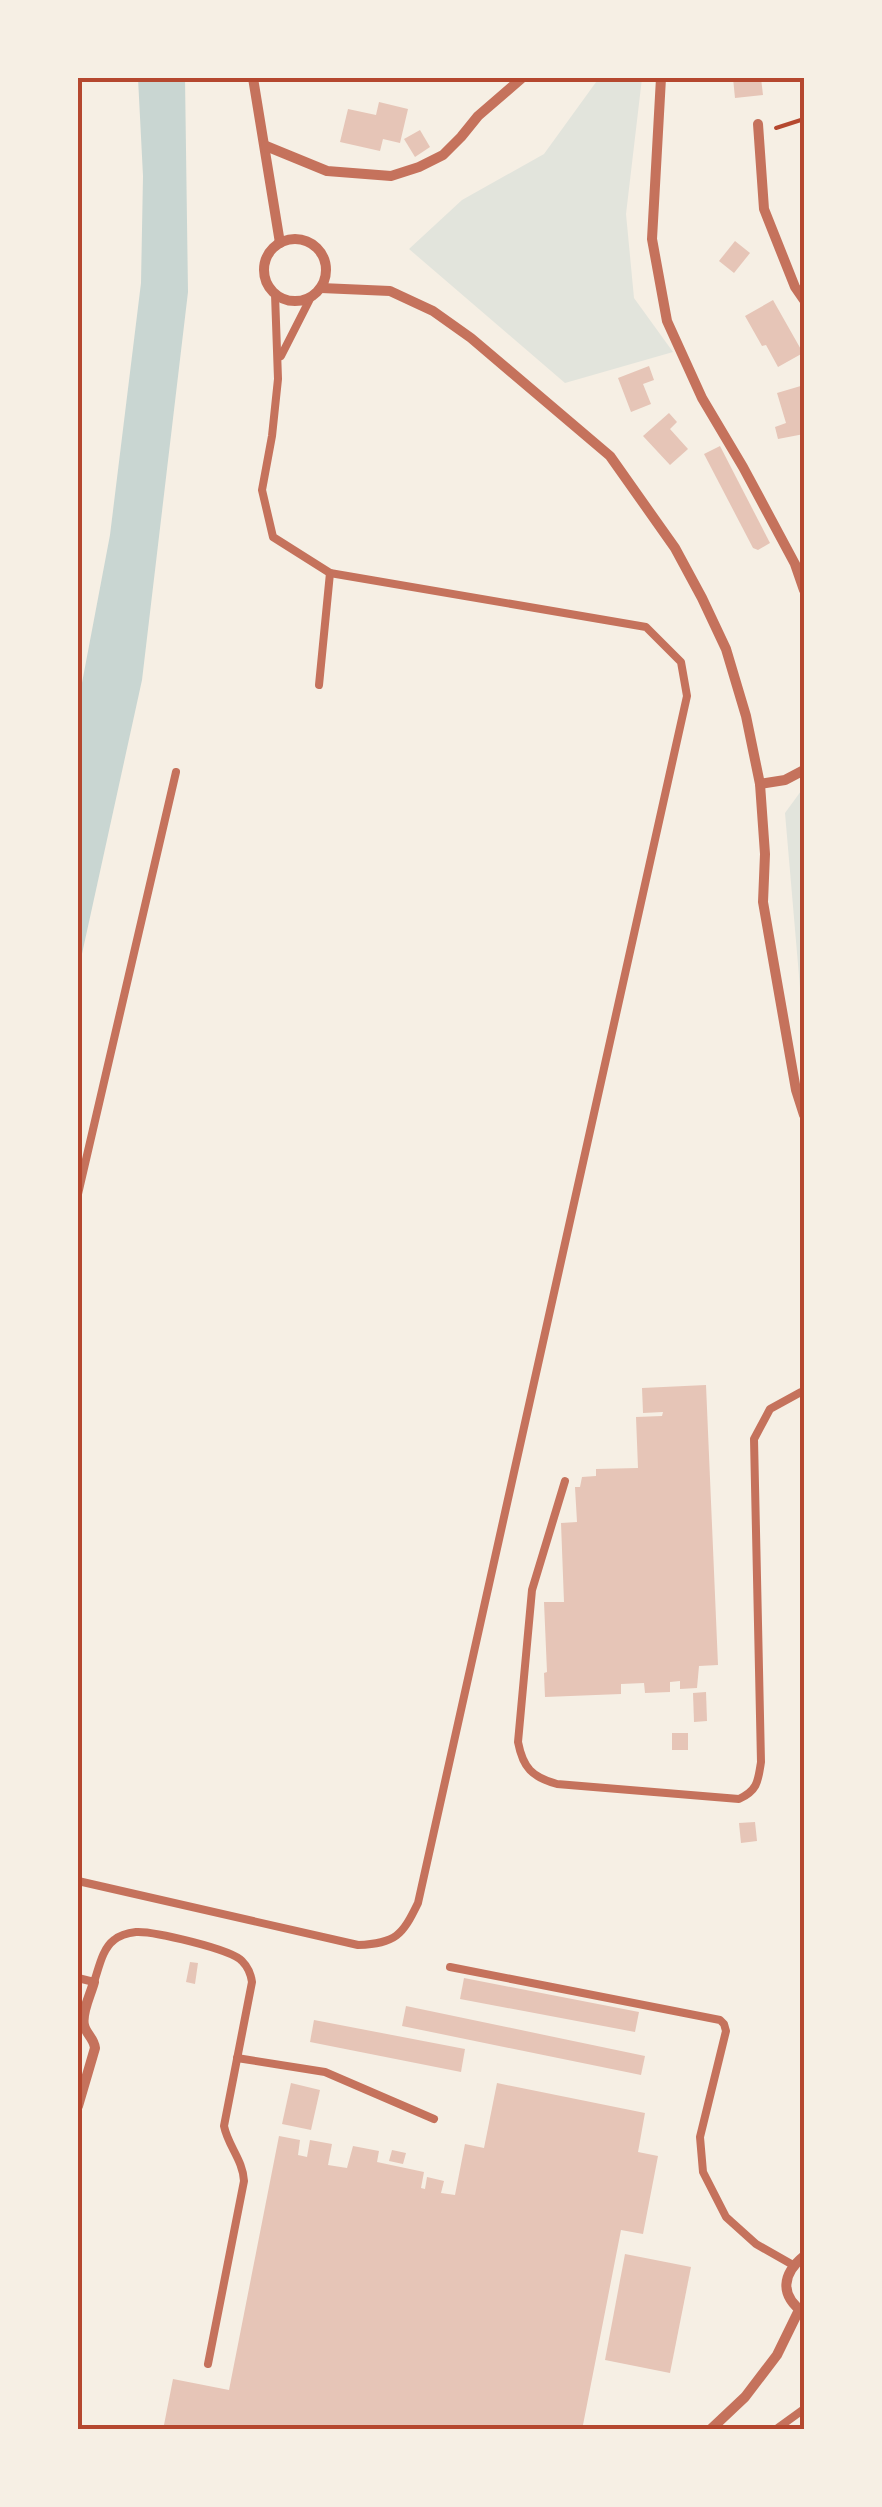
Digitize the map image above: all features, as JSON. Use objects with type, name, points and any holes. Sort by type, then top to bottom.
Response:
[{"type":"street","points":[[253,78],[280,243]]},
{"type":"street","points":[[266,146],[328,170],[391,176],[443,155],[478,116],[522,78]]},
{"type":"street","points":[[662,78],[652,239],[667,321],[702,398],[795,564],[804,590]]},
{"type":"street","points":[[758,129],[764,209],[795,287],[804,300]]},
{"type":"street","points":[[300,239],[319,249],[324,258],[327,270],[321,288],[310,299],[289,302],[274,294],[266,281],[266,259],[280,243],[300,239]]},
{"type":"street","points":[[321,288],[390,292],[433,310],[610,456],[676,548],[726,649],[746,716],[760,784],[766,854],[763,902],[796,1090],[804,1114]]},
{"type":"street","points":[[760,784],[786,780],[804,770]]},
{"type":"street","points":[[78,2106],[95,2048],[83,2021],[94,1982]]},
{"type":"street","points":[[710,2430],[745,2397],[777,2355],[802,2312],[787,2292],[786,2282],[793,2265],[804,2256]]},
{"type":"lane","points":[[78,1881],[358,1945],[384,1944],[405,1929],[418,1903],[687,696],[681,662],[646,627],[330,573],[273,537],[262,490],[272,436],[278,360],[274,294]]},
{"type":"lane","points":[[278,360],[310,299]]},
{"type":"lane","points":[[319,684],[330,573]]},
{"type":"lane","points":[[78,1194],[176,772]]},
{"type":"lane","points":[[565,1481],[532,1590],[518,1742],[524,1763],[532,1774],[557,1784],[739,1798],[750,1794],[758,1782],[761,1762],[754,1438],[770,1409],[804,1392]]},
{"type":"lane","points":[[78,1978],[94,1982],[111,1942],[140,1932],[222,1949],[242,1960],[252,1976],[224,2126],[242,2167],[244,2182],[208,2364]]},
{"type":"lane","points":[[450,1967],[720,2020],[726,2031],[700,2137],[703,2172],[726,2217],[756,2244],[793,2265]]},
{"type":"lane","points":[[237,2058],[325,2072],[434,2119]]},
{"type":"lane","points":[[775,2430],[804,2409]]},
{"type":"path","points":[[758,129],[804,118]]},
{"type":"shaded area","points":[[138,78],[185,78],[188,292],[142,680],[78,972],[78,704],[110,535],[141,283],[143,176]]},
{"type":"shaded area","points":[[599,78],[642,78],[626,214],[634,298],[673,352],[565,383],[409,249],[462,200],[544,154]]},
{"type":"shaded area","points":[[804,787],[804,1034],[785,813]]},
{"type":"building","points":[[733,78],[761,78],[763,95],[735,98]]},
{"type":"building","points":[[379,102],[408,109],[400,143],[383,139],[380,151],[340,142],[348,109],[376,115]]},
{"type":"building","points":[[420,130],[430,147],[415,157],[404,139]]},
{"type":"building","points":[[735,241],[750,253],[734,273],[719,261]]},
{"type":"building","points":[[773,300],[803,353],[778,367],[745,316]]},
{"type":"building","points":[[649,366],[654,380],[643,384],[651,404],[631,412],[618,378]]},
{"type":"building","points":[[804,385],[804,434],[778,439],[775,427],[786,423],[777,393]]},
{"type":"building","points":[[669,413],[677,422],[670,429],[688,449],[670,465],[643,436]]},
{"type":"building","points":[[720,446],[770,543],[758,550],[753,548],[704,454]]},
{"type":"building","points":[[706,1385],[718,1665],[699,1666],[697,1688],[680,1689],[680,1681],[670,1682],[670,1692],[645,1693],[644,1683],[621,1684],[621,1694],[545,1697],[544,1602],[564,1602],[561,1523],[577,1522],[575,1487],[580,1487],[582,1477],[596,1476],[596,1469],[638,1468],[636,1417],[662,1416],[663,1412],[643,1413],[642,1388]]},
{"type":"building","points":[[706,1692],[707,1721],[694,1722],[693,1693]]},
{"type":"building","points":[[672,1733],[688,1733],[688,1750],[672,1750]]},
{"type":"building","points":[[755,1822],[757,1841],[741,1843],[739,1823]]},
{"type":"building","points":[[190,1962],[198,1963],[195,1984],[186,1982]]},
{"type":"building","points":[[464,1978],[639,2012],[635,2032],[460,1999]]},
{"type":"building","points":[[406,2006],[645,2056],[641,2075],[402,2026]]},
{"type":"building","points":[[314,2020],[465,2049],[461,2072],[310,2042]]},
{"type":"building","points":[[291,2083],[320,2090],[311,2130],[282,2124]]},
{"type":"building","points":[[497,2083],[645,2113],[638,2152],[658,2156],[643,2234],[621,2230],[582,2430],[284,2430],[264,2426],[263,2430],[163,2430],[173,2379],[229,2390],[279,2136],[300,2140],[298,2155],[307,2157],[310,2140],[332,2144],[328,2165],[347,2168],[353,2146],[379,2151],[377,2162],[424,2172],[421,2188],[425,2189],[427,2177],[444,2181],[441,2193],[455,2195],[465,2144],[484,2148]]},
{"type":"building","points":[[392,2150],[406,2153],[403,2164],[389,2161]]},
{"type":"building","points":[[625,2254],[691,2267],[670,2373],[605,2360]]}]
